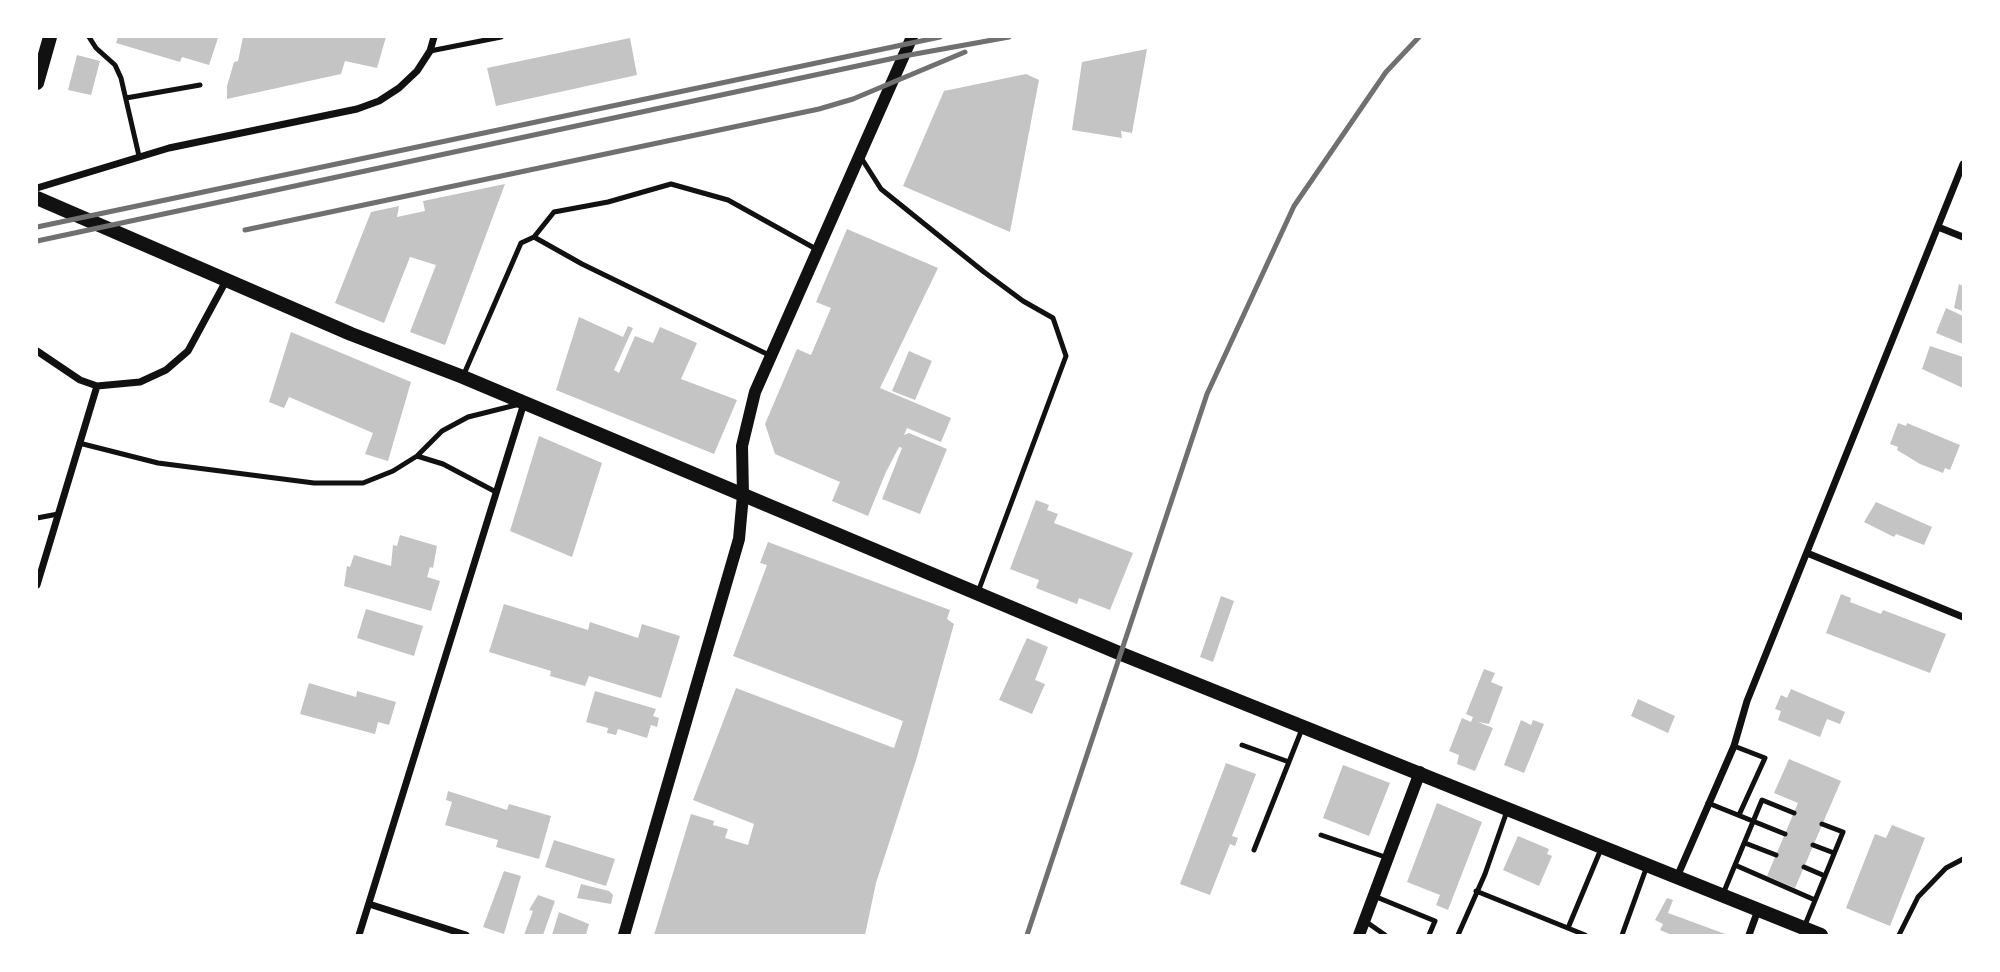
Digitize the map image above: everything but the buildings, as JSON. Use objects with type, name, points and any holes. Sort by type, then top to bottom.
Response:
[{"type":"main road","points":[[37,83],[50,37]]},
{"type":"main road","points":[[37,198],[228,278],[351,334],[463,377],[1119,653],[1821,935]]},
{"type":"street","points":[[37,188],[139,156],[357,109],[399,88],[416,71],[430,51],[434,37]]},
{"type":"street","points":[[624,935],[739,539],[745,425],[816,249],[912,37]]},
{"type":"street","points":[[1677,877],[1734,746],[1747,701],[1963,164]]},
{"type":"street","points":[[1938,227],[1963,237]]},
{"type":"street","points":[[37,351],[80,380],[97,386],[140,382],[173,364],[188,351],[203,329],[228,278]]},
{"type":"street","points":[[37,585],[97,386]]},
{"type":"street","points":[[359,935],[524,403]]},
{"type":"street","points":[[1807,553],[1963,617]]},
{"type":"street","points":[[1359,935],[1420,772]]},
{"type":"street","points":[[369,904],[466,935]]},
{"type":"street","points":[[1749,935],[1758,910]]},
{"type":"lane","points":[[89,37],[96,48],[115,65],[126,98],[139,156]]},
{"type":"lane","points":[[430,51],[501,37]]},
{"type":"lane","points":[[126,98],[200,85]]},
{"type":"lane","points":[[860,156],[881,189],[984,272],[1023,301],[1053,318],[1066,356],[978,592]]},
{"type":"lane","points":[[463,377],[521,243],[534,237],[554,212],[608,202],[671,184],[728,200],[816,249]]},
{"type":"lane","points":[[534,237],[771,356]]},
{"type":"lane","points":[[79,443],[158,463],[314,483],[363,483],[393,471],[417,456],[442,431],[468,417],[524,403]]},
{"type":"lane","points":[[417,456],[443,464],[496,492]]},
{"type":"lane","points":[[37,518],[58,514]]},
{"type":"lane","points":[[1254,850],[1304,726]]},
{"type":"lane","points":[[1242,745],[1289,762]]},
{"type":"lane","points":[[1734,746],[1765,758],[1739,815]]},
{"type":"lane","points":[[1722,895],[1762,800],[1794,813]]},
{"type":"lane","points":[[1708,803],[1785,834]]},
{"type":"lane","points":[[1458,935],[1485,874],[1508,808]]},
{"type":"lane","points":[[1804,928],[1843,832],[1822,824]]},
{"type":"lane","points":[[1321,835],[1388,858]]},
{"type":"lane","points":[[1745,843],[1776,855]]},
{"type":"lane","points":[[1813,845],[1834,853]]},
{"type":"lane","points":[[1568,928],[1602,846]]},
{"type":"lane","points":[[1899,935],[1917,897],[1946,868],[1963,859]]},
{"type":"lane","points":[[1622,935],[1647,865]]},
{"type":"lane","points":[[1735,865],[1815,900]]},
{"type":"lane","points":[[1804,867],[1825,876]]},
{"type":"lane","points":[[1476,891],[1585,935]]},
{"type":"lane","points":[[1374,896],[1435,921],[1429,935]]},
{"type":"lane","points":[[1365,921],[1385,935]]},
{"type":"railway","points":[[37,227],[940,37]]},
{"type":"railway","points":[[37,241],[904,56],[1009,37]]},
{"type":"railway","points":[[1027,935],[1207,394],[1294,206],[1386,72],[1419,37]]},
{"type":"railway","points":[[245,230],[819,109],[853,99],[965,52]]}]
